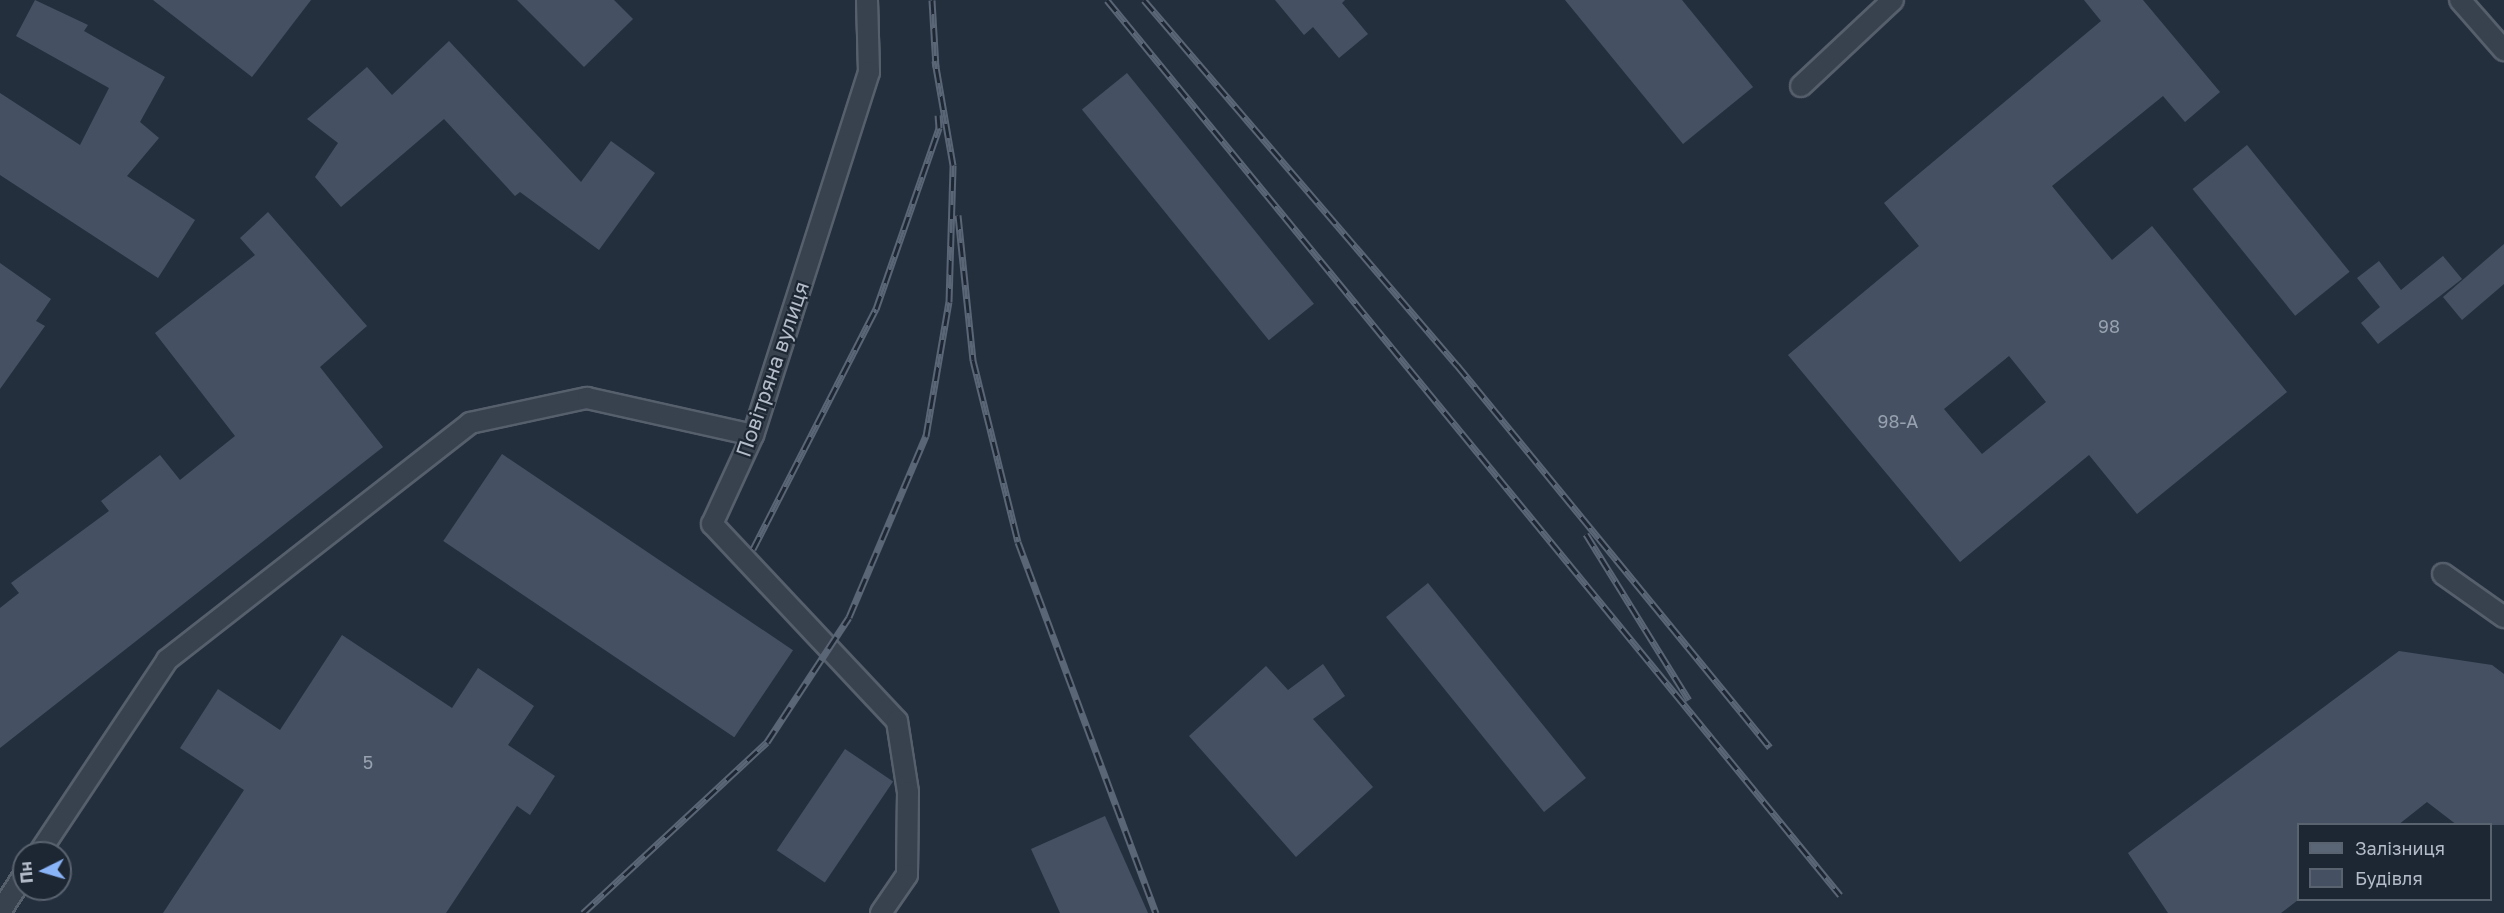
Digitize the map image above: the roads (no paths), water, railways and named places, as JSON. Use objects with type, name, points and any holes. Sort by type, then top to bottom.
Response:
[{"type":"lane","name":"Повітряна вулиця","points":[[867,0],[869,72],[753,435],[712,524],[897,721],[908,792],[908,875],[881,913]]},
{"type":"lane","points":[[1801,86],[1893,0]]},
{"type":"lane","points":[[2460,0],[2504,50]]},
{"type":"lane","points":[[47,841],[167,660],[470,423],[587,398],[753,435]]},
{"type":"lane","points":[[2443,574],[2504,617]]},
{"type":"lane","points":[[0,912],[12,894]]},
{"type":"railway","points":[[932,0],[936,67]]},
{"type":"railway","points":[[1107,0],[1840,895]]},
{"type":"railway","points":[[1144,0],[1457,365],[1770,747]]},
{"type":"railway","points":[[583,913],[767,742],[849,617],[926,436],[949,302],[953,165],[935,61]]},
{"type":"railway","points":[[753,549],[876,309],[939,128],[938,115]]},
{"type":"railway","points":[[958,215],[973,360],[1018,542],[1156,913]]},
{"type":"railway","points":[[1586,534],[1689,700]]}]
